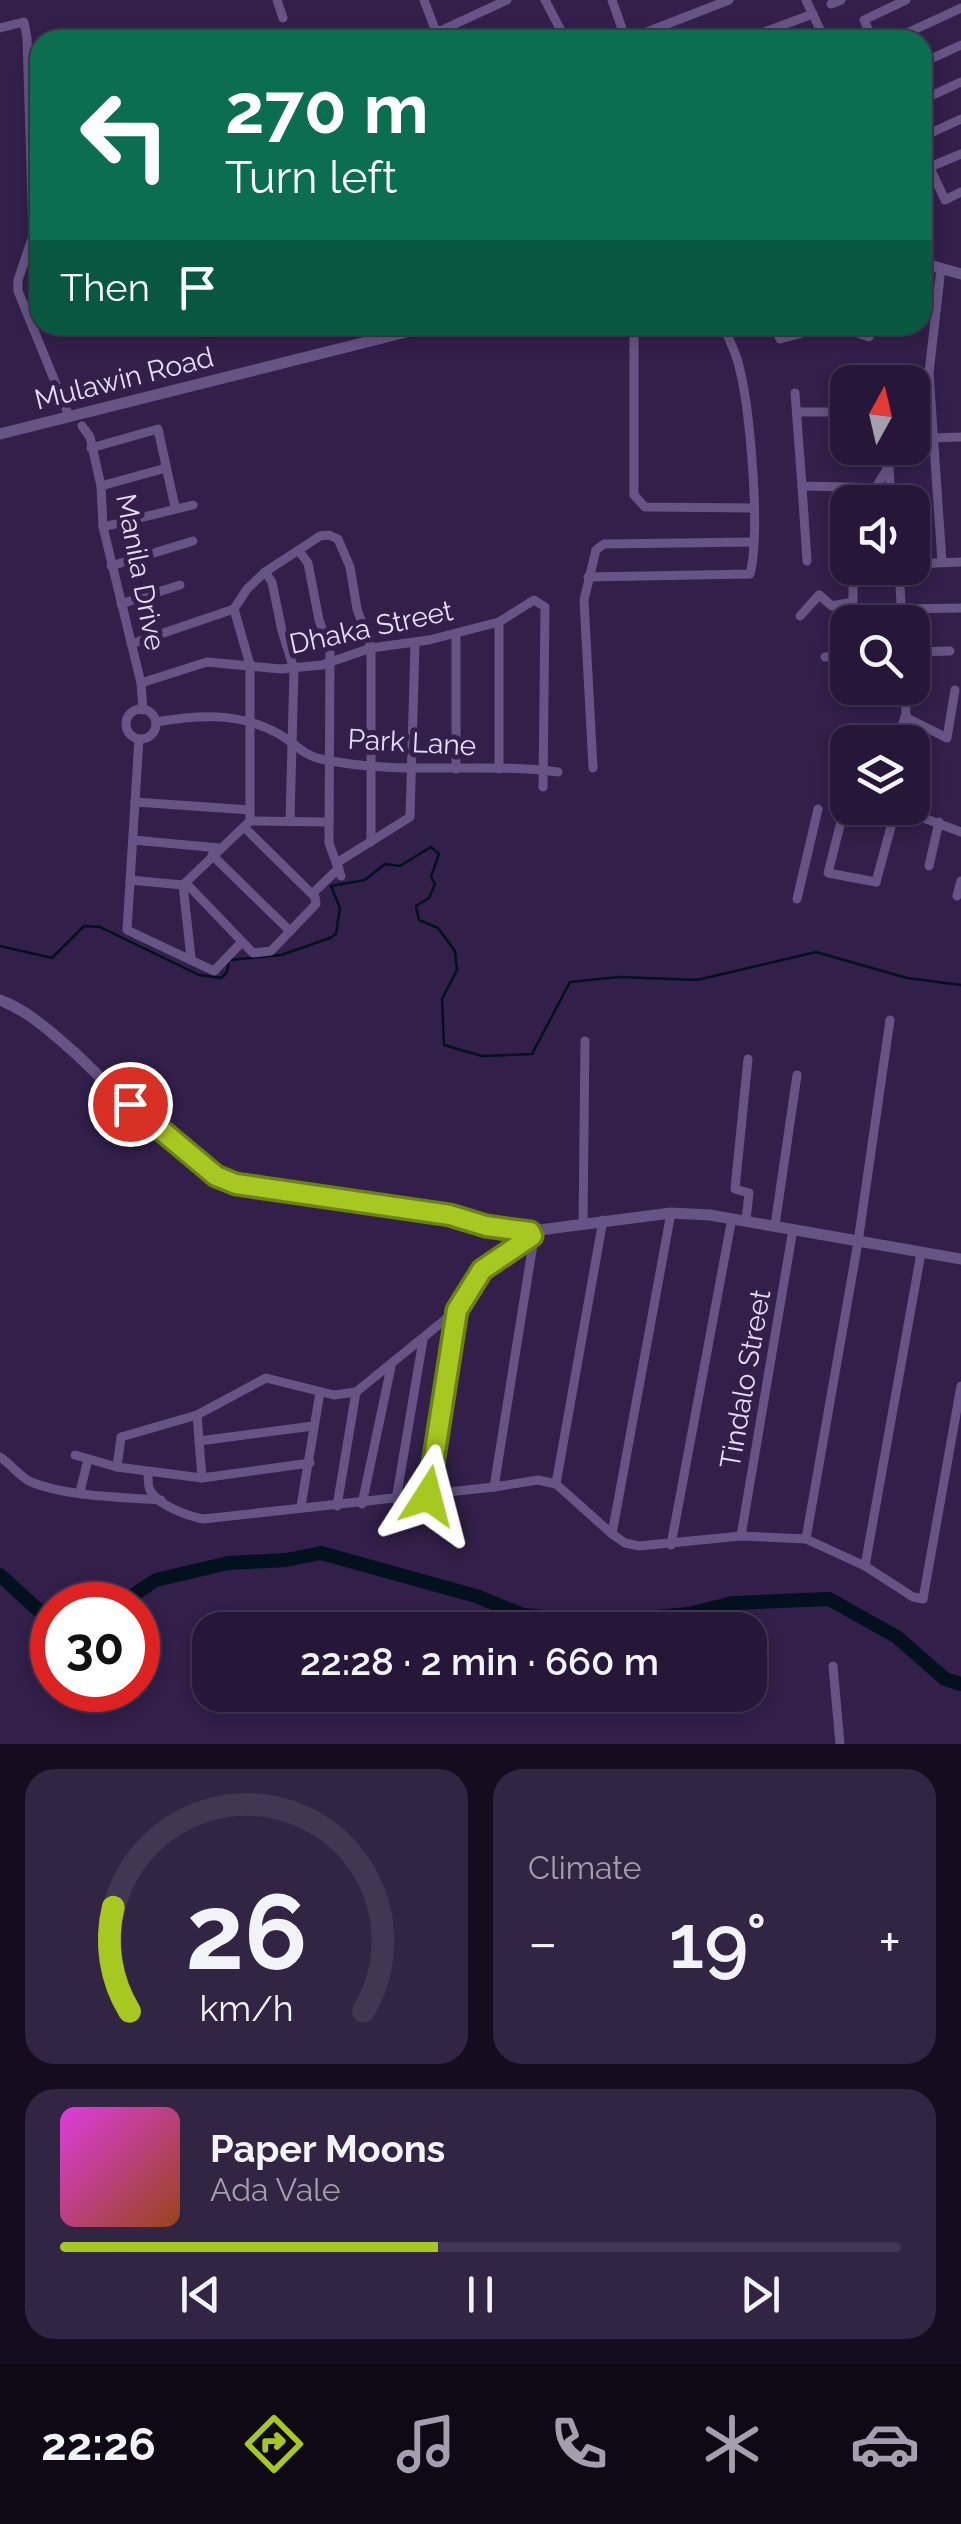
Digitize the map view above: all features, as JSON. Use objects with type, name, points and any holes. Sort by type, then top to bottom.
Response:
[{"type":"street","points":[[277,0],[284,18]]},
{"type":"street","points":[[424,0],[435,29],[440,30],[507,0]]},
{"type":"street","points":[[545,0],[561,30]]},
{"type":"street","points":[[612,0],[622,30]]},
{"type":"street","points":[[652,30],[729,0]]},
{"type":"street","points":[[806,0],[821,30]]},
{"type":"street","points":[[830,4],[841,0]]},
{"type":"street","points":[[868,30],[864,20],[906,0]]},
{"type":"street","points":[[914,30],[961,8]]},
{"type":"street","points":[[769,30],[813,14]]},
{"type":"street","name":"Manila Drive","points":[[0,28],[24,22],[30,157]]},
{"type":"street","points":[[932,58],[961,45]]},
{"type":"street","points":[[932,95],[961,82]]},
{"type":"street","points":[[932,132],[961,119]]},
{"type":"street","points":[[932,166],[961,154]]},
{"type":"street","points":[[932,171],[946,200],[961,192]]},
{"type":"street","name":"Manila Drive","points":[[30,252],[18,280],[18,291],[30,317]]},
{"type":"street","points":[[932,266],[961,274]]},
{"type":"street","points":[[930,365],[942,268]]},
{"type":"street","name":"Manila Drive","points":[[38,335],[76,419],[88,430],[100,486],[103,527],[141,682],[143,710]]},
{"type":"street","name":"Mulawin Road","points":[[0,434],[76,419],[398,335]]},
{"type":"street","points":[[634,335],[634,496],[645,507],[753,508]]},
{"type":"street","points":[[588,577],[746,576],[752,570],[754,489],[738,361],[727,335]]},
{"type":"street","points":[[864,335],[869,337]]},
{"type":"street","points":[[795,394],[807,561]]},
{"type":"street","points":[[930,406],[942,562]]},
{"type":"street","points":[[797,412],[830,412]]},
{"type":"street","points":[[90,446],[158,429],[175,508]]},
{"type":"street","points":[[933,438],[961,436]]},
{"type":"street","points":[[100,486],[166,468]]},
{"type":"street","points":[[802,486],[830,487]]},
{"type":"street","points":[[103,527],[193,505]]},
{"type":"street","points":[[131,644],[234,608],[265,572],[320,536],[329,534],[338,539],[344,548],[356,609],[371,648],[371,842]]},
{"type":"street","points":[[111,566],[193,540]]},
{"type":"street","points":[[592,768],[584,600],[596,550],[604,544],[752,542]]},
{"type":"street","points":[[300,550],[312,579],[331,662],[329,843],[339,869]]},
{"type":"street","points":[[930,563],[961,562]]},
{"type":"street","points":[[265,572],[272,582],[294,669],[290,821]]},
{"type":"street","points":[[121,604],[180,584]]},
{"type":"street","points":[[800,616],[819,595],[832,606],[853,602],[854,585]]},
{"type":"street","name":"Dhaka Street","points":[[141,682],[207,662],[294,669],[331,662],[371,648],[415,643],[499,622],[534,600],[545,606],[543,770]]},
{"type":"street","points":[[184,884],[247,824],[250,810],[250,665],[234,608]]},
{"type":"street","points":[[930,609],[961,608]]},
{"type":"street","points":[[498,768],[499,622]]},
{"type":"street","points":[[456,634],[456,769]]},
{"type":"street","points":[[312,894],[371,842],[410,817],[415,643]]},
{"type":"street","points":[[930,652],[950,651]]},
{"type":"street","points":[[824,658],[830,658]]},
{"type":"street","points":[[906,717],[951,740],[955,690]]},
{"type":"street","points":[[903,725],[906,705]]},
{"type":"street","points":[[143,710],[152,714],[156,722],[152,735],[139,739],[128,731],[126,722],[130,714],[143,710]]},
{"type":"street","name":"Park Lane","points":[[156,722],[205,715],[252,722],[301,752],[370,766],[558,772]]},
{"type":"street","points":[[139,739],[127,930],[214,971],[242,942]]},
{"type":"street","points":[[543,770],[543,787]]},
{"type":"street","points":[[135,802],[250,810]]},
{"type":"street","points":[[797,898],[818,809]]},
{"type":"street","points":[[930,819],[961,832]]},
{"type":"street","points":[[247,824],[329,822]]},
{"type":"street","points":[[929,866],[939,822]]},
{"type":"street","points":[[130,880],[184,884],[253,954],[271,951],[316,904],[312,894],[247,824]]},
{"type":"street","points":[[840,825],[828,873],[876,882],[891,825]]},
{"type":"street","points":[[134,840],[216,852],[290,931]]},
{"type":"street","points":[[809,846],[834,846]]},
{"type":"street","points":[[957,896],[961,882]]},
{"type":"street","points":[[184,884],[191,958]]},
{"type":"street","points":[[0,1000],[50,1030],[156,1129],[216,1176],[260,1190],[450,1215],[531,1234],[671,1212],[739,1219],[961,1259]]},
{"type":"street","points":[[806,1539],[858,1242],[890,1020]]},
{"type":"street","points":[[583,1223],[585,1041]]},
{"type":"street","points":[[671,1545],[739,1219],[749,1193],[735,1190],[748,1059]]},
{"type":"street","points":[[775,1225],[798,1075]]},
{"type":"street","points":[[612,1534],[671,1212]]},
{"type":"street","points":[[556,1484],[603,1220]]},
{"type":"street","name":"Tindalo Street","points":[[741,1536],[793,1229]]},
{"type":"street","points":[[118,1467],[122,1436],[197,1415],[266,1378],[334,1395],[356,1392],[457,1310],[482,1270],[531,1234]]},
{"type":"street","points":[[494,1488],[531,1234]]},
{"type":"street","points":[[865,1566],[921,1253]]},
{"type":"street","points":[[428,1496],[457,1310]]},
{"type":"street","points":[[396,1500],[423,1340]]},
{"type":"street","points":[[362,1504],[390,1368]]},
{"type":"street","points":[[148,1472],[149,1490],[185,1514],[204,1519],[301,1506],[362,1504],[538,1480],[556,1484],[625,1543],[671,1545],[741,1536],[806,1539],[923,1599],[961,1386]]},
{"type":"street","points":[[301,1506],[320,1392]]},
{"type":"street","points":[[337,1506],[356,1392]]},
{"type":"street","points":[[197,1415],[202,1478]]},
{"type":"street","points":[[199,1441],[313,1426]]},
{"type":"street","points":[[75,1455],[118,1467],[202,1478],[310,1463]]},
{"type":"street","points":[[0,1457],[29,1482],[80,1492],[161,1500]]},
{"type":"street","points":[[80,1492],[88,1460]]},
{"type":"street","points":[[833,1666],[840,1744]]},
{"type":"waterway","points":[[0,946],[52,958],[84,926],[100,927],[199,975],[221,978],[227,972],[229,960],[281,955],[330,938],[336,934],[340,908],[331,886],[365,880],[385,864],[400,866],[431,847],[439,854],[431,877],[435,884],[429,898],[416,906],[419,920],[438,928],[455,951],[457,970],[442,999],[444,1045],[482,1056],[532,1054],[570,982],[619,977],[697,980],[816,952],[907,978],[961,985]]},
{"type":"waterway","points":[[153,1582],[228,1563],[286,1560],[321,1553],[476,1596],[523,1615],[577,1620],[615,1621],[688,1614],[733,1603],[829,1599],[897,1637],[945,1679],[961,1684]]},
{"type":"waterway","points":[[0,1575],[30,1603]]},
{"type":"route","points":[[130,1104],[216,1176],[236,1184],[450,1215],[486,1226],[530,1232],[532,1236],[482,1270],[457,1310],[428,1496]]}]
